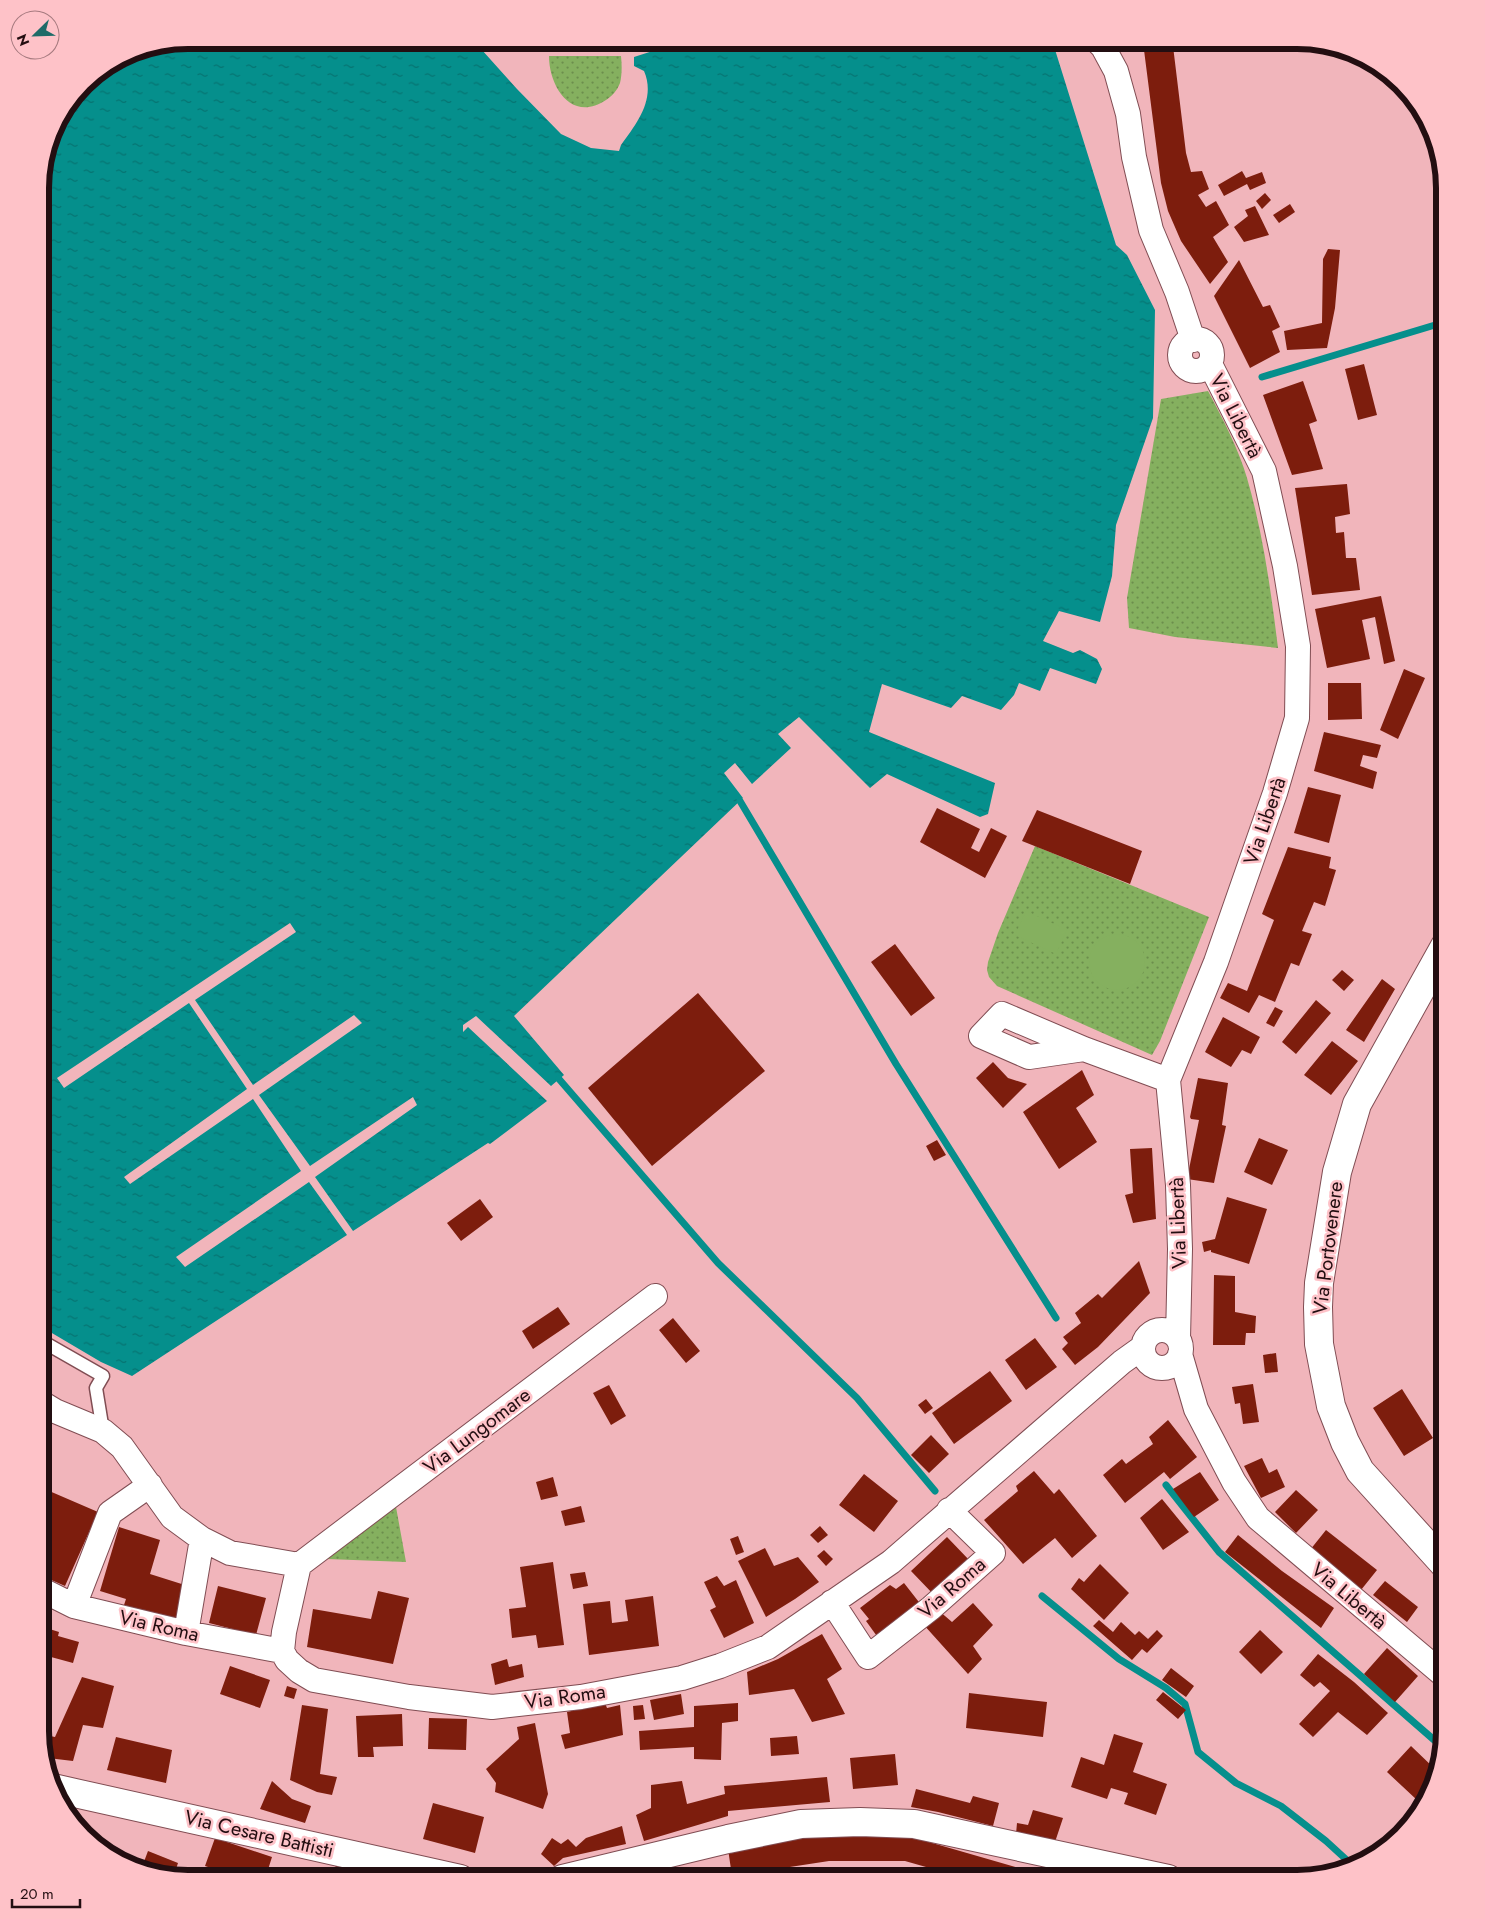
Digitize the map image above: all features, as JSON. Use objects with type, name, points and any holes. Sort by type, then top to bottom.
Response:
[{"type":"main road","name":"Via Portovenere","points":[[1436,962],[1357,1104],[1337,1172],[1319,1283],[1318,1344],[1331,1406],[1352,1457],[1360,1471],[1436,1555]]},
{"type":"main road","name":"Via Cesare Battisti","points":[[62,1790],[420,1870]]},
{"type":"main road","points":[[635,1870],[801,1824],[860,1822],[914,1824],[1126,1870]]},
{"type":"street","name":"Via Libertà","points":[[1104,49],[1116,71],[1128,114],[1134,157],[1151,230],[1177,292],[1194,340],[1200,340],[1209,345],[1212,354],[1210,364],[1264,471],[1285,566],[1298,646],[1297,718],[1275,793],[1216,962],[1168,1080],[1178,1185],[1180,1281],[1172,1341],[1196,1409],[1234,1482],[1258,1518],[1436,1668]]},
{"type":"street","points":[[1084,1049],[1168,1080]]},
{"type":"street","name":"Via Lungomare","points":[[299,1565],[655,1296]]},
{"type":"street","points":[[1148,1336],[1172,1341],[1174,1364],[1152,1360],[1148,1336]]},
{"type":"street","name":"Via Libertà","points":[[1152,1360],[1196,1409]]},
{"type":"street","name":"Via Roma","points":[[49,1594],[74,1606],[284,1655],[298,1671],[314,1680],[409,1696],[492,1707],[581,1696],[682,1678],[720,1666],[768,1647],[891,1562],[1122,1362],[1152,1360]]},
{"type":"street","points":[[49,1407],[103,1430],[122,1447],[172,1517],[202,1539],[230,1553],[299,1565],[284,1632],[284,1655]]},
{"type":"street","points":[[74,1606],[110,1513],[150,1485]]},
{"type":"street","name":"Via Roma","points":[[832,1602],[868,1657],[931,1608],[993,1553],[949,1510]]},
{"type":"street","points":[[186,1633],[202,1539]]},
{"type":"lane","points":[[49,1345],[103,1376],[96,1388],[103,1430]]},
{"type":"green space","points":[[549,56],[621,56],[622,70],[620,83],[610,97],[594,106],[583,107],[573,104],[558,90],[550,68]]},
{"type":"green space","points":[[1208,391],[1235,445],[1244,467],[1253,499],[1262,541],[1278,648],[1175,637],[1129,628],[1127,598],[1161,399]]},
{"type":"green space","points":[[1035,846],[1209,917],[1160,1041],[1152,1055],[997,986],[989,977],[987,970],[988,962],[998,933]]},
{"type":"green space","points":[[1026,911],[1067,930],[1056,954],[1015,935]]},
{"type":"green space","points":[[1111,934],[1123,934],[1133,938],[1141,946],[1145,962],[1141,978],[1133,986],[1123,990],[1111,990],[1101,986],[1093,978],[1089,968],[1089,956],[1093,946],[1101,938]]},
{"type":"green space","points":[[396,1507],[406,1562],[327,1559]]},
{"type":"water","points":[[178,49],[481,49],[561,134],[591,148],[619,151],[643,110],[648,91],[644,71],[634,66],[634,57],[659,49],[1055,49],[1116,245],[1127,255],[1155,310],[1153,418],[1116,525],[1112,576],[1100,622],[1059,611],[1043,641],[1073,653],[1080,650],[1097,659],[1102,669],[1096,684],[1050,668],[1040,691],[1019,683],[1014,695],[1001,710],[962,696],[951,708],[882,684],[869,732],[995,783],[988,814],[980,817],[887,774],[870,788],[799,717],[778,734],[791,748],[752,784],[735,763],[724,773],[743,798],[514,1016],[564,1075],[551,1086],[476,1016],[463,1025],[463,1032],[468,1027],[547,1101],[490,1144],[488,1143],[353,1231],[315,1177],[417,1105],[413,1097],[310,1166],[259,1095],[362,1023],[354,1015],[253,1085],[195,1000],[296,932],[290,923],[57,1078],[64,1088],[189,1003],[247,1089],[124,1177],[130,1184],[253,1099],[301,1171],[176,1257],[185,1267],[309,1182],[347,1235],[132,1376],[101,1362],[49,1331],[49,178],[51,160],[59,134],[77,103],[89,89],[110,72],[134,59],[160,51]]},
{"type":"building","points":[[1173,49],[1186,153],[1191,172],[1202,171],[1209,189],[1198,195],[1206,207],[1216,201],[1229,225],[1213,237],[1228,262],[1210,284],[1181,241],[1168,211],[1161,183],[1144,50]]},
{"type":"building","points":[[1242,171],[1246,178],[1262,172],[1266,183],[1250,190],[1247,184],[1224,196],[1218,185]]},
{"type":"building","points":[[1265,193],[1271,200],[1262,209],[1256,201]]},
{"type":"building","points":[[1290,204],[1295,212],[1279,223],[1273,215]]},
{"type":"building","points":[[1255,206],[1269,235],[1244,242],[1234,227],[1248,216],[1245,210]]},
{"type":"building","points":[[1328,249],[1340,250],[1335,308],[1327,348],[1287,350],[1284,331],[1322,323],[1323,259]]},
{"type":"building","points":[[1239,260],[1263,307],[1270,305],[1280,327],[1272,331],[1280,352],[1250,368],[1214,296]]},
{"type":"building","points":[[1364,364],[1377,415],[1358,420],[1345,369]]},
{"type":"building","points":[[1303,381],[1317,421],[1309,424],[1323,469],[1292,475],[1263,395]]},
{"type":"building","points":[[1347,484],[1350,514],[1335,517],[1336,533],[1344,532],[1346,558],[1356,558],[1360,590],[1312,595],[1295,488]]},
{"type":"building","points":[[1381,596],[1395,661],[1384,664],[1375,617],[1362,620],[1370,659],[1327,668],[1315,609]]},
{"type":"building","points":[[1404,669],[1425,678],[1398,739],[1380,730]]},
{"type":"building","points":[[1328,683],[1361,683],[1362,719],[1328,720]]},
{"type":"building","points":[[1324,732],[1381,745],[1377,758],[1363,755],[1360,766],[1377,772],[1373,789],[1314,771]]},
{"type":"building","points":[[1308,787],[1341,795],[1329,843],[1294,833]]},
{"type":"building","points":[[937,808],[980,829],[971,848],[979,852],[991,828],[1007,836],[985,878],[920,842]]},
{"type":"building","points":[[1037,810],[1142,851],[1130,884],[1022,841]]},
{"type":"building","points":[[1288,847],[1331,857],[1329,868],[1336,870],[1325,906],[1314,902],[1302,931],[1312,934],[1299,966],[1291,963],[1275,1002],[1259,995],[1249,1013],[1220,998],[1228,983],[1247,991],[1274,920],[1262,914]]},
{"type":"building","points":[[895,944],[935,998],[911,1016],[871,962]]},
{"type":"building","points":[[1342,970],[1354,980],[1344,991],[1332,980]]},
{"type":"building","points":[[1382,979],[1395,989],[1364,1042],[1346,1030]]},
{"type":"building","points":[[698,993],[765,1071],[652,1166],[588,1088]]},
{"type":"building","points":[[1316,1000],[1331,1013],[1296,1054],[1282,1042]]},
{"type":"building","points":[[1275,1007],[1283,1011],[1274,1027],[1266,1023]]},
{"type":"building","points":[[1223,1017],[1260,1037],[1251,1054],[1242,1050],[1231,1067],[1205,1052]]},
{"type":"building","points":[[1332,1041],[1358,1061],[1331,1095],[1304,1075]]},
{"type":"building","points":[[993,1062],[1008,1078],[1027,1084],[1003,1108],[976,1078]]},
{"type":"building","points":[[1082,1070],[1094,1095],[1076,1108],[1097,1142],[1059,1169],[1023,1112]]},
{"type":"building","points":[[1198,1078],[1228,1083],[1222,1125],[1226,1126],[1214,1183],[1187,1179],[1199,1120],[1191,1119],[1190,1117]]},
{"type":"building","points":[[1259,1138],[1288,1150],[1272,1185],[1244,1172]]},
{"type":"building","points":[[937,1140],[946,1155],[934,1161],[926,1146]]},
{"type":"building","points":[[1152,1148],[1156,1219],[1133,1223],[1125,1195],[1133,1193],[1130,1149]]},
{"type":"building","points":[[1227,1197],[1267,1209],[1249,1264],[1211,1252],[1211,1250],[1204,1252],[1202,1242],[1215,1239]]},
{"type":"building","points":[[480,1199],[493,1217],[461,1241],[447,1223]]},
{"type":"building","points":[[1139,1261],[1150,1293],[1098,1347],[1075,1365],[1062,1349],[1068,1343],[1063,1337],[1081,1323],[1075,1313],[1098,1294],[1102,1298]]},
{"type":"building","points":[[1214,1275],[1235,1276],[1235,1312],[1256,1316],[1255,1333],[1246,1333],[1245,1345],[1213,1345]]},
{"type":"building","points":[[558,1307],[570,1324],[533,1349],[522,1331]]},
{"type":"building","points":[[673,1318],[700,1351],[686,1363],[659,1330]]},
{"type":"building","points":[[1035,1338],[1057,1367],[1026,1390],[1005,1360]]},
{"type":"building","points":[[1276,1353],[1278,1372],[1265,1373],[1263,1355]]},
{"type":"building","points":[[990,1371],[1012,1401],[954,1444],[932,1413]]},
{"type":"building","points":[[1253,1384],[1259,1422],[1243,1424],[1240,1403],[1235,1404],[1232,1387]]},
{"type":"building","points":[[609,1385],[626,1416],[611,1425],[593,1393]]},
{"type":"building","points":[[1402,1389],[1433,1438],[1404,1456],[1373,1408]]},
{"type":"building","points":[[926,1399],[933,1408],[925,1414],[918,1405]]},
{"type":"building","points":[[1168,1420],[1197,1457],[1170,1479],[1164,1472],[1125,1503],[1103,1475],[1122,1459],[1126,1464],[1153,1444],[1149,1437]]},
{"type":"building","points":[[931,1435],[949,1454],[929,1473],[911,1455]]},
{"type":"building","points":[[1262,1458],[1269,1473],[1277,1469],[1285,1487],[1261,1498],[1244,1466]]},
{"type":"building","points":[[1034,1471],[1054,1494],[1059,1489],[1097,1536],[1072,1558],[1055,1538],[1023,1564],[984,1520],[1018,1491],[1016,1486]]},
{"type":"building","points":[[1200,1472],[1219,1500],[1194,1517],[1173,1489]]},
{"type":"building","points":[[864,1474],[898,1501],[874,1532],[839,1505]]},
{"type":"building","points":[[553,1477],[558,1496],[541,1500],[536,1482]]},
{"type":"building","points":[[1296,1490],[1318,1510],[1296,1533],[1275,1512]]},
{"type":"building","points":[[49,1491],[98,1512],[65,1586],[49,1579]]},
{"type":"building","points":[[1162,1499],[1189,1532],[1163,1550],[1140,1518]]},
{"type":"building","points":[[581,1506],[585,1522],[565,1526],[561,1511]]},
{"type":"building","points":[[820,1526],[828,1535],[818,1543],[810,1535]]},
{"type":"building","points":[[119,1527],[160,1540],[150,1574],[188,1586],[177,1621],[124,1605],[126,1599],[100,1591]]},
{"type":"building","points":[[1326,1530],[1377,1570],[1361,1590],[1310,1550]]},
{"type":"building","points":[[1238,1535],[1282,1571],[1334,1608],[1321,1628],[1225,1552]]},
{"type":"building","points":[[738,1536],[744,1552],[736,1555],[730,1539]]},
{"type":"building","points":[[947,1537],[971,1562],[935,1596],[911,1571]]},
{"type":"building","points":[[765,1548],[774,1566],[798,1557],[819,1582],[766,1617],[738,1561]]},
{"type":"building","points":[[824,1550],[833,1559],[826,1566],[817,1556]]},
{"type":"building","points":[[553,1562],[564,1645],[538,1648],[536,1635],[512,1638],[509,1609],[526,1607],[520,1567]]},
{"type":"building","points":[[1100,1564],[1129,1593],[1104,1620],[1071,1589],[1079,1578],[1084,1582]]},
{"type":"building","points":[[585,1572],[588,1586],[573,1589],[570,1574]]},
{"type":"building","points":[[717,1576],[724,1586],[736,1580],[754,1623],[724,1638],[710,1610],[716,1607],[704,1582]]},
{"type":"building","points":[[1385,1581],[1418,1607],[1407,1622],[1373,1595]]},
{"type":"building","points":[[904,1583],[922,1606],[879,1639],[866,1621],[869,1619],[860,1608],[890,1585],[896,1589]]},
{"type":"building","points":[[218,1586],[266,1598],[256,1635],[209,1623]]},
{"type":"building","points":[[378,1591],[409,1598],[393,1664],[307,1647],[313,1609],[371,1619]]},
{"type":"building","points":[[653,1596],[659,1646],[589,1655],[583,1604],[610,1601],[612,1623],[628,1621],[625,1600]]},
{"type":"building","points":[[973,1603],[993,1625],[973,1646],[982,1659],[968,1674],[923,1624],[938,1610],[952,1622]]},
{"type":"building","points":[[1099,1620],[1113,1632],[1121,1622],[1135,1635],[1139,1631],[1148,1639],[1157,1630],[1163,1636],[1147,1653],[1142,1649],[1132,1660],[1093,1626]]},
{"type":"building","points":[[49,1629],[59,1632],[58,1636],[79,1642],[73,1663],[51,1657],[49,1663]]},
{"type":"building","points":[[1260,1630],[1283,1652],[1261,1674],[1239,1652]]},
{"type":"building","points":[[822,1634],[842,1669],[827,1679],[845,1714],[812,1722],[794,1689],[749,1695],[747,1672],[778,1659]]},
{"type":"building","points":[[1387,1648],[1418,1676],[1395,1702],[1364,1674]]},
{"type":"building","points":[[1318,1654],[1354,1682],[1388,1713],[1367,1735],[1338,1712],[1313,1737],[1299,1724],[1330,1691],[1320,1682],[1314,1687],[1300,1675]]},
{"type":"building","points":[[507,1659],[509,1667],[522,1664],[524,1677],[495,1685],[491,1664]]},
{"type":"building","points":[[230,1666],[270,1680],[260,1708],[220,1694]]},
{"type":"building","points":[[1171,1668],[1194,1686],[1186,1697],[1162,1680]]},
{"type":"building","points":[[82,1677],[114,1686],[103,1728],[83,1725],[73,1761],[51,1758],[49,1736],[55,1737]]},
{"type":"building","points":[[287,1686],[297,1689],[294,1699],[284,1696]]},
{"type":"building","points":[[1163,1692],[1186,1710],[1178,1719],[1156,1700]]},
{"type":"building","points":[[969,1693],[1047,1702],[1043,1737],[966,1728]]},
{"type":"building","points":[[681,1694],[684,1714],[654,1720],[650,1700]]},
{"type":"building","points":[[605,1703],[607,1708],[620,1705],[623,1735],[565,1749],[561,1735],[570,1733],[567,1712]]},
{"type":"building","points":[[738,1703],[738,1721],[722,1723],[721,1760],[694,1759],[694,1747],[640,1750],[639,1731],[694,1727],[694,1706]]},
{"type":"building","points":[[302,1705],[328,1709],[320,1774],[337,1777],[332,1795],[317,1792],[290,1780]]},
{"type":"building","points":[[643,1705],[645,1719],[634,1720],[633,1706]]},
{"type":"building","points":[[402,1714],[403,1746],[373,1747],[374,1757],[358,1757],[356,1716]]},
{"type":"building","points":[[429,1718],[467,1719],[466,1750],[428,1749]]},
{"type":"building","points":[[535,1723],[548,1794],[543,1809],[495,1792],[496,1783],[486,1769],[519,1739],[517,1727]]},
{"type":"building","points":[[1114,1734],[1143,1743],[1133,1772],[1167,1784],[1156,1815],[1124,1804],[1128,1793],[1111,1788],[1107,1799],[1071,1787],[1081,1757],[1104,1765]]},
{"type":"building","points":[[797,1736],[799,1754],[771,1756],[770,1738]]},
{"type":"building","points":[[116,1737],[172,1750],[166,1783],[107,1770]]},
{"type":"building","points":[[1411,1746],[1432,1766],[1426,1785],[1417,1800],[1387,1772]]},
{"type":"building","points":[[895,1754],[898,1785],[853,1789],[850,1758]]},
{"type":"building","points":[[827,1777],[830,1802],[728,1811],[728,1816],[644,1841],[636,1815],[651,1808],[651,1785],[682,1781],[687,1804],[725,1794],[724,1786]]},
{"type":"building","points":[[272,1781],[292,1799],[311,1806],[305,1823],[260,1809]]},
{"type":"building","points":[[916,1789],[970,1803],[973,1796],[999,1803],[993,1826],[911,1807]]},
{"type":"building","points":[[433,1803],[484,1817],[475,1853],[423,1839]]},
{"type":"building","points":[[1033,1810],[1063,1818],[1054,1845],[1016,1834],[1017,1823],[1028,1825]]},
{"type":"building","points":[[622,1826],[626,1844],[563,1858],[554,1866],[541,1854],[552,1838],[561,1844],[568,1839],[576,1847],[586,1838]]},
{"type":"building","points":[[825,1831],[915,1838],[1026,1870],[936,1870],[905,1861],[829,1861],[771,1870],[731,1870],[728,1849]]},
{"type":"building","points":[[215,1838],[272,1857],[268,1870],[217,1870],[205,1866]]},
{"type":"building","points":[[148,1851],[178,1863],[176,1869],[143,1863]]},
{"type":"building","points":[[336,1865],[356,1870],[335,1870]]},
{"type":"waterway","points":[[1262,377],[1436,325]]},
{"type":"waterway","points":[[740,801],[896,1064],[1056,1318]]},
{"type":"waterway","points":[[559,1079],[718,1263],[857,1398],[935,1491]]},
{"type":"waterway","points":[[1166,1485],[1219,1552],[1435,1741]]},
{"type":"waterway","points":[[1042,1596],[1119,1659],[1166,1688],[1185,1704],[1198,1752],[1236,1783],[1281,1806],[1326,1841],[1348,1861]]}]
